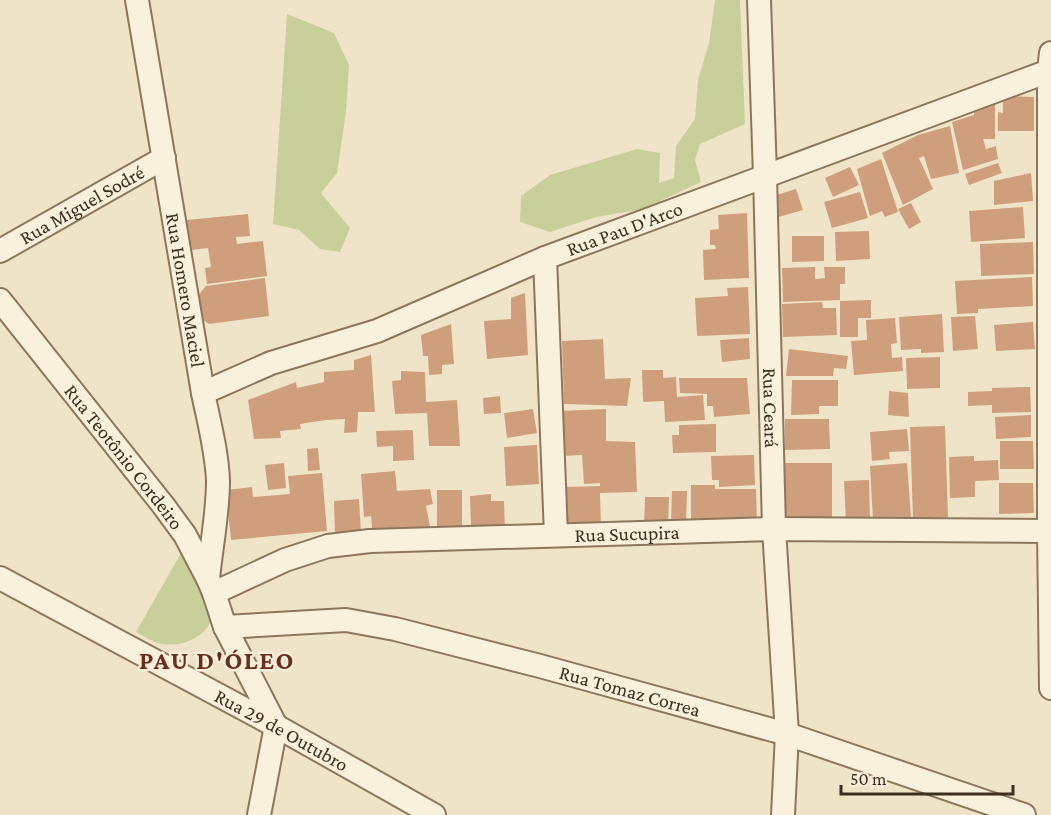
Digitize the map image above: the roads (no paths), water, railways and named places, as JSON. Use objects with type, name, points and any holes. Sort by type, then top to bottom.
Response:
[{"type":"street","name":"Rua Homero Maciel","points":[[137,0],[215,452],[218,482],[211,586]]},
{"type":"street","name":"Rua Ceará","points":[[759,0],[774,529],[787,734],[783,815]]},
{"type":"street","name":"Rua Pau D'Arco","points":[[203,393],[271,363],[377,331],[545,258],[765,175],[1050,62]]},
{"type":"street","points":[[1050,62],[1051,688]]},
{"type":"street","name":"Rua Miguel Sodré","points":[[0,251],[164,158]]},
{"type":"street","points":[[545,258],[556,535]]},
{"type":"street","name":"Rua Teotônio Cordeiro","points":[[0,300],[163,505],[184,535],[211,586],[225,627],[276,726]]},
{"type":"street","name":"Rua Sucupira","points":[[211,586],[328,546],[370,541],[774,529],[1049,531]]},
{"type":"street","name":"Rua 29 de Outubro","points":[[0,578],[276,726],[434,815]]},
{"type":"street","name":"Rua Tomaz Correa","points":[[225,627],[346,620],[395,629],[552,669],[787,734],[1024,815]]},
{"type":"street","points":[[260,815],[276,726]]},
{"type":"district","name":"PAU D'ÓLEO","points":[[217,660]]}]
